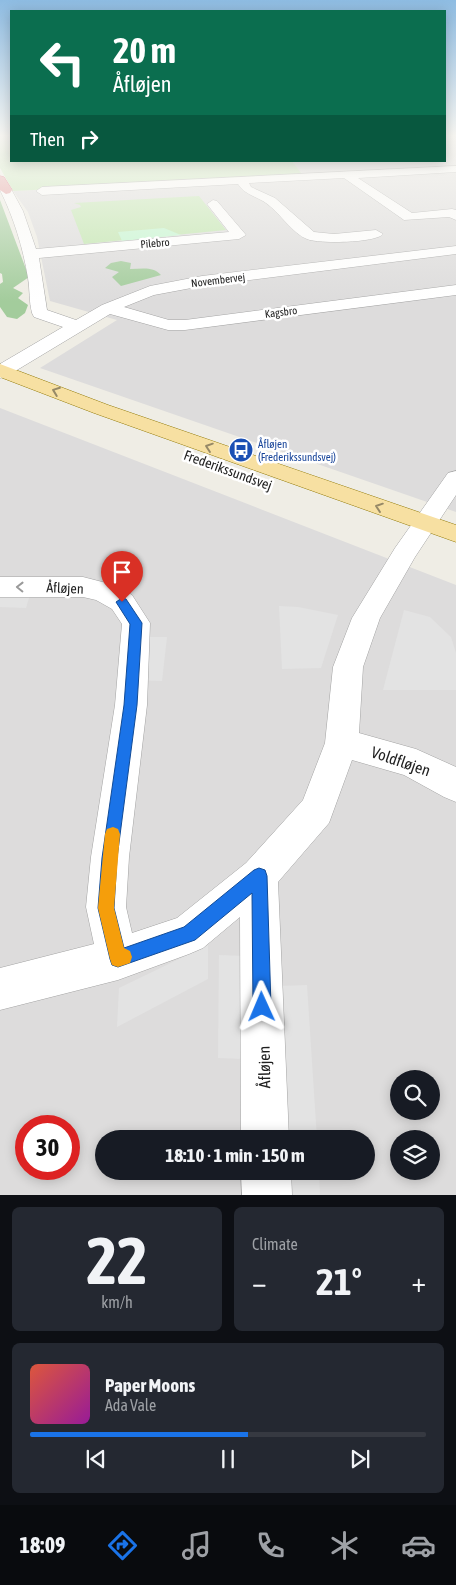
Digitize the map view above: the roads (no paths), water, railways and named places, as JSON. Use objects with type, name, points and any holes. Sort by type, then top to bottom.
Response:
[{"type":"main road","name":"Frederikssundsvej","points":[[0,376],[92,421],[432,532],[456,553]]},
{"type":"street","points":[[6,191],[23,226],[31,254],[38,294],[36,302],[40,313],[82,322]]},
{"type":"street","points":[[42,191],[47,191]]},
{"type":"street","points":[[249,191],[271,201],[310,236],[334,238],[376,234]]},
{"type":"street","points":[[369,191],[409,218],[452,213],[456,216]]},
{"type":"street","name":"Pilebro","points":[[31,254],[239,235],[213,204]]},
{"type":"street","name":"Novembervej","points":[[0,376],[82,322],[108,308],[150,291],[183,284],[456,250]]},
{"type":"street","name":"Kagsbro","points":[[108,308],[168,325],[185,325],[456,290]]},
{"type":"street","points":[[0,988],[118,959],[189,934],[259,876],[316,811],[342,743],[348,667],[366,618],[404,554],[432,532],[456,478]]},
{"type":"street","name":"Åfløjen","points":[[0,587],[83,587],[104,592],[122,602],[136,623],[131,705],[110,858],[106,908],[118,959]]},
{"type":"street","name":"Voldfløjen","points":[[342,743],[409,761],[442,776],[456,786]]},
{"type":"street","name":"Åfløjen","points":[[259,876],[265,1130]]},
{"type":"street","points":[[266,1180],[267,1195]]},
{"type":"place","name":"Åfløjen (Frederikssundsvej)","points":[[241,450]]}]
